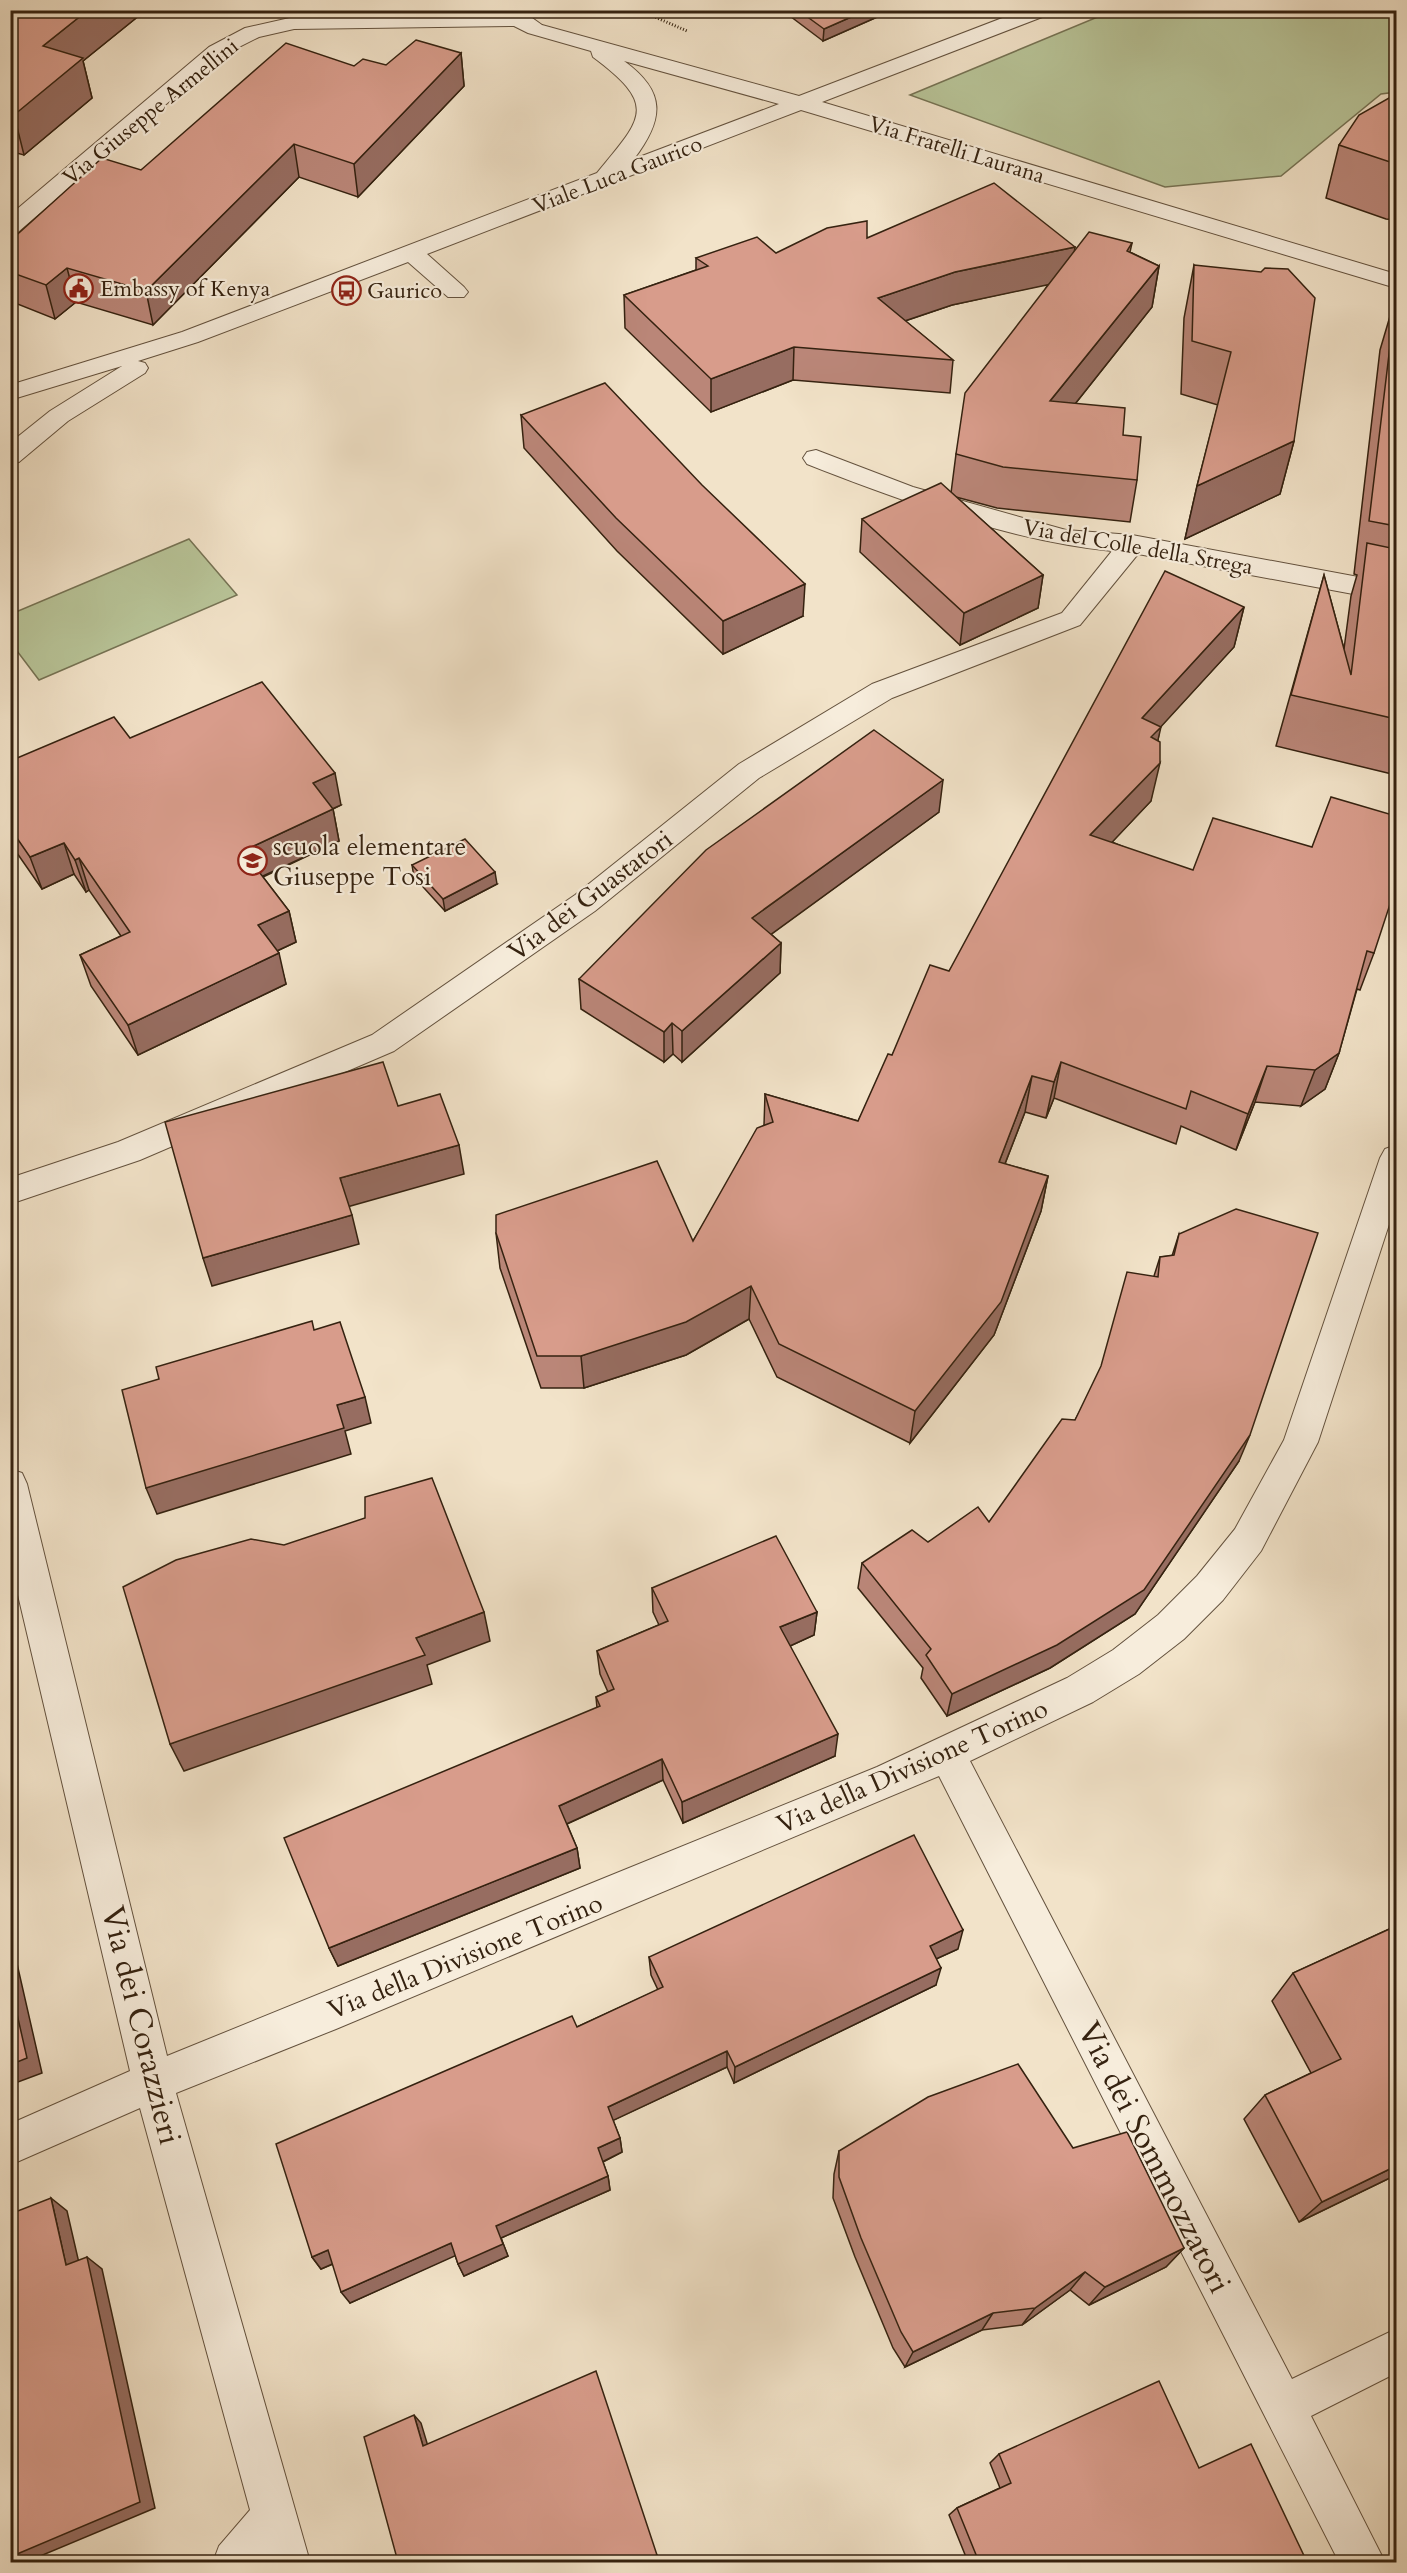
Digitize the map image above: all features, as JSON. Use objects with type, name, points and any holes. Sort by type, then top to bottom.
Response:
[{"type":"street","name":"Viale Luca Gaurico","points":[[10,393],[190,337],[1043,10]]},
{"type":"street","name":"Via Fratelli Laurana","points":[[514,15],[535,28],[592,46],[803,103],[1396,281]]},
{"type":"street","name":"Via Giuseppe Armellini","points":[[10,227],[216,51],[241,36],[294,23],[514,15]]},
{"type":"street","points":[[592,46],[632,78],[645,94],[649,112],[630,151],[602,180]]},
{"type":"street","points":[[412,253],[456,292]]},
{"type":"street","name":"Viale Luca Gaurico","points":[[10,456],[81,400],[190,337]]},
{"type":"street","name":"Via del Colle della Strega","points":[[816,458],[904,494],[1066,538],[1132,544],[1396,593]]},
{"type":"street","name":"Via dei Guastatori","points":[[10,1191],[129,1151],[383,1043],[585,903],[749,771],[882,691],[1071,620],[1132,544]]},
{"type":"street","name":"Via della Divisione Torino","points":[[10,2145],[153,2082],[857,1794],[1104,1676],[1171,1628],[1232,1562],[1261,1518],[1301,1442],[1396,1158]]},
{"type":"street","name":"Via dei Corazzieri","points":[[10,1484],[153,2082],[287,2562]]},
{"type":"street","name":"Via dei Sommozzatori","points":[[946,1752],[1363,2562]]},
{"type":"street","points":[[1283,2407],[1396,2350]]},
{"type":"street","points":[[235,2562],[274,2517]]},
{"type":"green space","points":[[1112,11],[1396,11],[1396,92],[1381,94],[1281,176],[1165,187],[910,95]]},
{"type":"green space","points":[[189,539],[237,595],[39,680],[11,643],[11,614]]},
{"type":"building","points":[[10,10],[88,10],[43,46],[83,58],[14,115],[10,114]]},
{"type":"building","points":[[798,10],[867,10],[824,29]]},
{"type":"building","points":[[416,40],[461,53],[354,164],[294,144],[146,291],[67,268],[46,285],[10,272],[10,241],[102,158],[141,170],[286,43],[354,66],[363,59],[386,65]]},
{"type":"building","points":[[1396,94],[1396,164],[1339,145],[1359,115]]},
{"type":"building","points":[[994,183],[1075,247],[955,272],[878,298],[953,360],[794,347],[711,379],[624,295],[708,266],[696,258],[757,237],[776,253],[827,228],[867,221],[867,238]]},
{"type":"building","points":[[1089,232],[1132,243],[1127,251],[1159,266],[1050,401],[1125,408],[1123,435],[1141,437],[1137,480],[1003,467],[956,454],[965,393]]},
{"type":"building","points":[[1194,265],[1261,272],[1265,268],[1288,269],[1315,298],[1294,441],[1197,486],[1231,352],[1192,341]]},
{"type":"building","points":[[1396,296],[1396,526],[1369,521]]},
{"type":"building","points":[[605,383],[702,485],[805,584],[723,621],[616,518],[521,415]]},
{"type":"building","points":[[941,483],[1043,575],[964,613],[862,519]]},
{"type":"building","points":[[1367,543],[1396,549],[1396,719],[1291,695],[1324,575],[1351,675]]},
{"type":"building","points":[[1165,571],[1244,607],[1142,718],[1161,727],[1151,737],[1160,742],[1160,763],[1090,835],[1193,870],[1213,818],[1312,847],[1331,797],[1396,816],[1396,886],[1374,953],[1367,951],[1339,1053],[1315,1070],[1267,1066],[1248,1114],[1191,1091],[1186,1109],[1061,1062],[1054,1082],[1032,1076],[999,1162],[1048,1176],[1001,1302],[915,1411],[779,1344],[751,1286],[686,1322],[581,1356],[537,1356],[496,1233],[496,1215],[657,1161],[693,1241],[757,1128],[773,1122],[765,1094],[858,1121],[888,1054],[892,1055],[930,965],[949,971]]},
{"type":"building","points":[[262,682],[335,773],[313,783],[333,809],[243,851],[289,911],[258,925],[279,953],[128,1025],[80,955],[130,932],[79,858],[75,860],[64,843],[30,857],[10,828],[10,761],[114,717],[130,738]]},
{"type":"building","points":[[874,730],[943,780],[752,918],[781,943],[682,1031],[672,1023],[664,1032],[579,979],[706,850]]},
{"type":"building","points":[[465,839],[495,872],[443,899],[412,865]]},
{"type":"building","points":[[383,1062],[398,1106],[440,1094],[459,1145],[340,1178],[352,1215],[203,1258],[165,1122]]},
{"type":"building","points":[[1236,1209],[1318,1233],[1250,1435],[1144,1590],[1057,1645],[952,1694],[926,1655],[931,1649],[862,1563],[912,1530],[928,1542],[978,1507],[989,1522],[1062,1419],[1075,1420],[1101,1366],[1127,1272],[1158,1277],[1160,1257],[1174,1255],[1179,1234]]},
{"type":"building","points":[[312,1321],[314,1330],[340,1322],[365,1397],[337,1405],[344,1428],[146,1488],[122,1390],[159,1379],[156,1367]]},
{"type":"building","points":[[432,1478],[484,1612],[416,1638],[425,1655],[170,1744],[123,1587],[176,1560],[251,1539],[284,1545],[365,1518],[365,1497]]},
{"type":"building","points":[[776,1536],[817,1612],[780,1627],[838,1734],[682,1802],[662,1759],[559,1806],[577,1848],[329,1948],[284,1838],[600,1706],[596,1697],[614,1689],[597,1651],[668,1621],[652,1588]]},
{"type":"building","points":[[914,1835],[963,1930],[930,1946],[941,1968],[735,2067],[727,2051],[608,2107],[620,2138],[598,2148],[608,2176],[496,2226],[503,2244],[458,2264],[451,2243],[341,2292],[328,2250],[312,2257],[276,2144],[572,2016],[577,2027],[663,1987],[649,1957]]},
{"type":"building","points":[[1396,1926],[1396,2055],[1394,2056],[1396,2060],[1396,2166],[1322,2202],[1265,2095],[1341,2059],[1293,1973]]},
{"type":"building","points":[[10,1983],[27,2058],[10,2065]]},
{"type":"building","points":[[1018,2064],[1073,2148],[1127,2132],[1184,2248],[1105,2287],[1085,2272],[1035,2308],[993,2313],[913,2352],[901,2332],[861,2238],[839,2177],[839,2151],[928,2097]]},
{"type":"building","points":[[51,2198],[66,2265],[87,2257],[140,2502],[10,2557],[10,2214]]},
{"type":"building","points":[[596,2371],[657,2555],[640,2562],[398,2562],[364,2437],[414,2415],[423,2446]]},
{"type":"building","points":[[1159,2381],[1199,2468],[1251,2444],[1307,2562],[979,2562],[957,2508],[1011,2483],[999,2454]]},
{"type":"place","name":"Embassy of Kenya","points":[[79,288]]},
{"type":"place","name":"Gaurico","points":[[346,290]]},
{"type":"place","name":"scuola elementare Giuseppe Tosi","points":[[252,861]]}]
